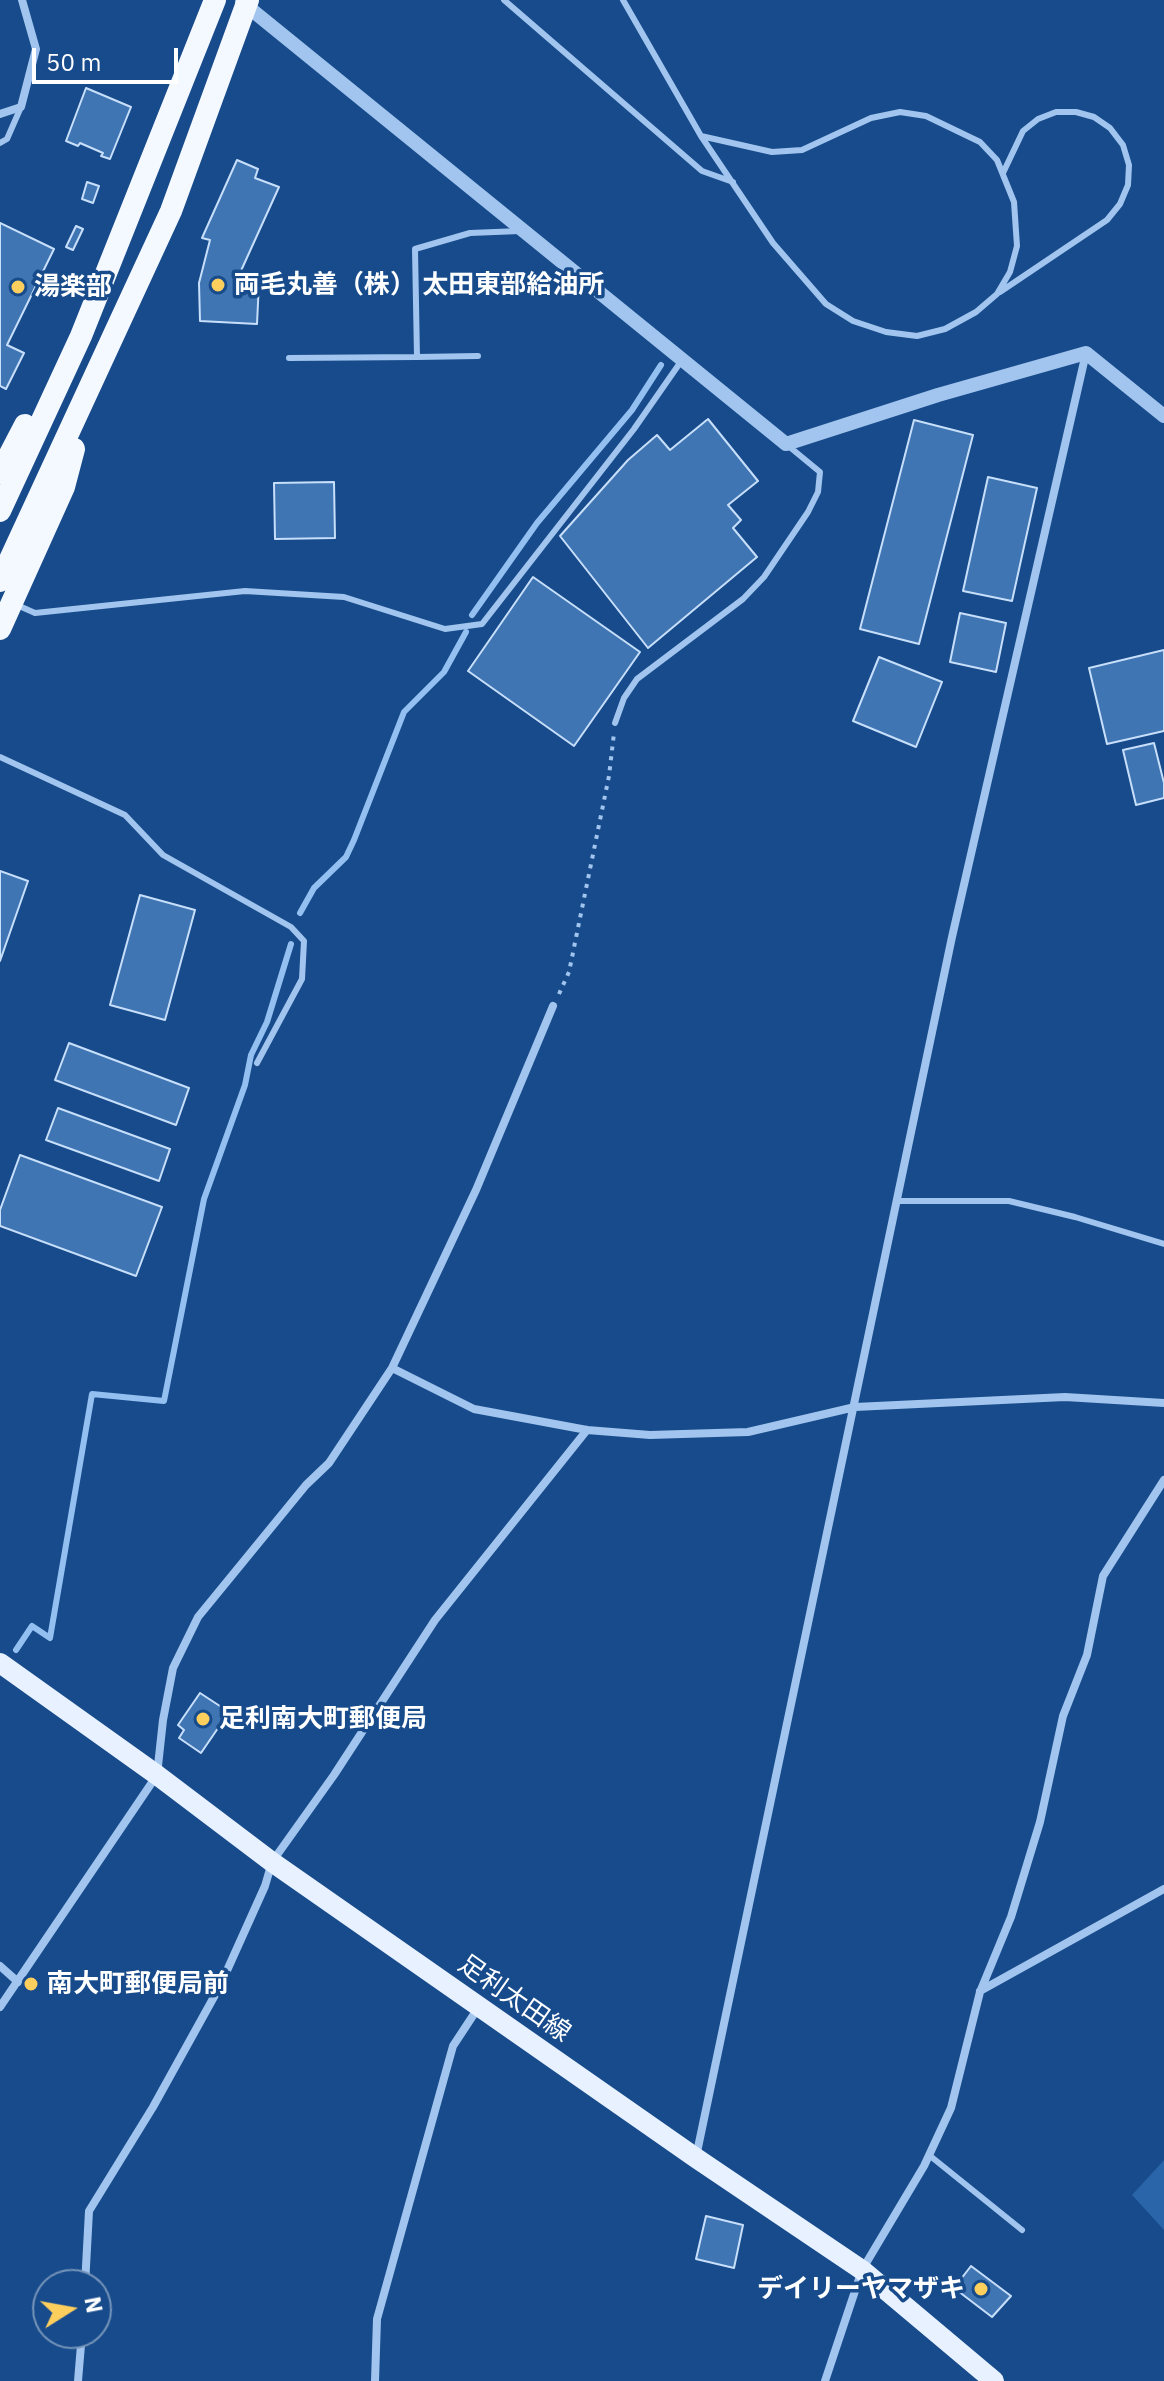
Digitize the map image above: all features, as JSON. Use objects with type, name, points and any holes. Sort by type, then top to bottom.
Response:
[{"type":"highway","points":[[0,511],[81,336],[215,0]]},
{"type":"highway","points":[[0,581],[171,211],[244,2]]},
{"type":"highway","points":[[0,473],[18,437],[81,336]]},
{"type":"highway","points":[[0,629],[64,487],[90,390]]},
{"type":"main road","name":"足利太田線","points":[[0,1663],[272,1862],[862,2270],[994,2381]]},
{"type":"street","points":[[0,114],[21,107],[36,49],[22,0]]},
{"type":"street","points":[[244,2],[786,444],[938,395],[1086,353]]},
{"type":"street","points":[[1086,353],[1164,416]]},
{"type":"street","points":[[696,2158],[952,937],[1086,353]]},
{"type":"street","points":[[0,2007],[157,1775],[173,1668],[198,1617],[306,1485],[329,1463],[392,1368],[476,1190],[553,1006]]},
{"type":"street","points":[[392,1368],[474,1409],[587,1430],[650,1435],[748,1432],[855,1407],[1065,1397],[1164,1403]]},
{"type":"street","points":[[86,2269],[89,2211],[153,2107],[220,1986],[265,1886],[272,1862],[334,1775],[435,1620],[587,1430]]},
{"type":"street","points":[[825,2381],[862,2270],[929,2155],[951,2108],[980,1992],[1011,1917],[1036,1835],[1063,1716],[1087,1655],[1103,1576],[1164,1480]]},
{"type":"street","points":[[980,1992],[1164,1889]]},
{"type":"street","points":[[0,1966],[18,1982]]},
{"type":"street","points":[[375,2381],[377,2319],[453,2046],[479,2007]]},
{"type":"street","points":[[78,2381],[81,2349]]},
{"type":"lane","points":[[504,0],[702,171],[733,182]]},
{"type":"lane","points":[[623,0],[701,136],[773,243],[826,304],[853,321],[886,332],[917,336],[945,329],[976,312],[997,294],[1107,220],[1120,204],[1128,185],[1129,165],[1123,145],[1110,128],[1094,117],[1076,112],[1056,112],[1038,119],[1023,131],[1003,173]]},
{"type":"lane","points":[[0,143],[7,139],[21,107]]},
{"type":"lane","points":[[701,136],[772,152],[802,150],[871,118],[900,112],[926,116],[980,142],[997,160],[1014,202],[1017,246],[1010,272],[997,294]]},
{"type":"lane","points":[[417,357],[415,249],[470,233],[524,231]]},
{"type":"lane","points":[[289,358],[478,356]]},
{"type":"lane","points":[[12,602],[35,613],[245,591],[344,597],[445,629],[482,624],[634,429],[682,360]]},
{"type":"lane","points":[[615,723],[624,698],[637,679],[743,599],[764,577],[808,512],[818,492],[820,472],[786,444]]},
{"type":"lane","points":[[0,757],[125,815],[163,855],[291,927],[304,941],[302,979],[257,1063]]},
{"type":"lane","points":[[898,1201],[1009,1201],[1164,1244]]},
{"type":"lane","points":[[929,2155],[1022,2230]]},
{"type":"path","points":[[553,1006],[569,972],[609,776],[615,723]]},
{"type":"shaded area","points":[[1164,2160],[1164,2230],[1132,2195]]},
{"type":"building","points":[[86,88],[131,107],[110,159],[80,143],[78,146],[66,141]]},
{"type":"building","points":[[237,160],[258,169],[255,178],[279,187],[235,284],[259,282],[257,324],[200,321],[199,283],[210,240],[202,238]]},
{"type":"building","points":[[87,182],[99,186],[93,203],[82,199]]},
{"type":"building","name":"湯楽部","points":[[0,223],[54,249],[7,345],[24,353],[6,389],[0,386]]},
{"type":"building","points":[[76,226],[83,229],[73,250],[66,247]]},
{"type":"building","points":[[708,419],[758,481],[728,505],[741,520],[733,528],[757,557],[648,648],[560,536],[628,460],[657,435],[670,450]]},
{"type":"building","points":[[914,420],[973,435],[919,644],[860,629]]},
{"type":"building","points":[[988,477],[1037,488],[1012,601],[963,591]]},
{"type":"building","points":[[334,482],[335,538],[275,539],[274,483]]},
{"type":"building","points":[[533,577],[640,652],[574,746],[468,671]]},
{"type":"building","points":[[960,613],[1006,623],[996,672],[950,662]]},
{"type":"building","points":[[1164,650],[1164,731],[1107,744],[1089,668]]},
{"type":"building","points":[[879,657],[942,682],[916,747],[853,721]]},
{"type":"building","points":[[1154,743],[1164,783],[1164,798],[1136,805],[1123,750]]},
{"type":"building","points":[[0,871],[28,881],[0,961]]},
{"type":"building","points":[[140,895],[195,910],[165,1020],[110,1005]]},
{"type":"building","points":[[69,1043],[189,1088],[176,1125],[55,1080]]},
{"type":"building","points":[[58,1108],[170,1149],[159,1181],[46,1140]]},
{"type":"building","points":[[20,1155],[162,1207],[136,1276],[0,1226],[0,1210]]},
{"type":"building","name":"足利南大町郵便局","points":[[200,1693],[229,1712],[201,1753],[179,1738],[184,1730],[178,1725]]},
{"type":"building","points":[[706,2216],[743,2225],[734,2268],[696,2259]]},
{"type":"building","points":[[971,2266],[1011,2296],[992,2317],[954,2288]]},
{"type":"waterway","points":[[472,615],[537,523],[632,410],[661,365]]},
{"type":"waterway","points":[[300,913],[314,888],[346,857],[404,712],[444,672],[466,632]]},
{"type":"waterway","points":[[16,1650],[32,1626],[50,1638],[92,1394],[164,1401],[204,1199],[245,1085],[251,1055],[267,1022],[291,944]]},
{"type":"place","name":"両毛丸善（株） 太田東部給油所","points":[[218,285]]},
{"type":"place","name":"湯楽部","points":[[18,287]]},
{"type":"place","name":"足利南大町郵便局","points":[[203,1719]]},
{"type":"place","name":"南大町郵便局前","points":[[31,1984]]},
{"type":"place","name":"デイリーヤマザキ","points":[[981,2289]]}]
